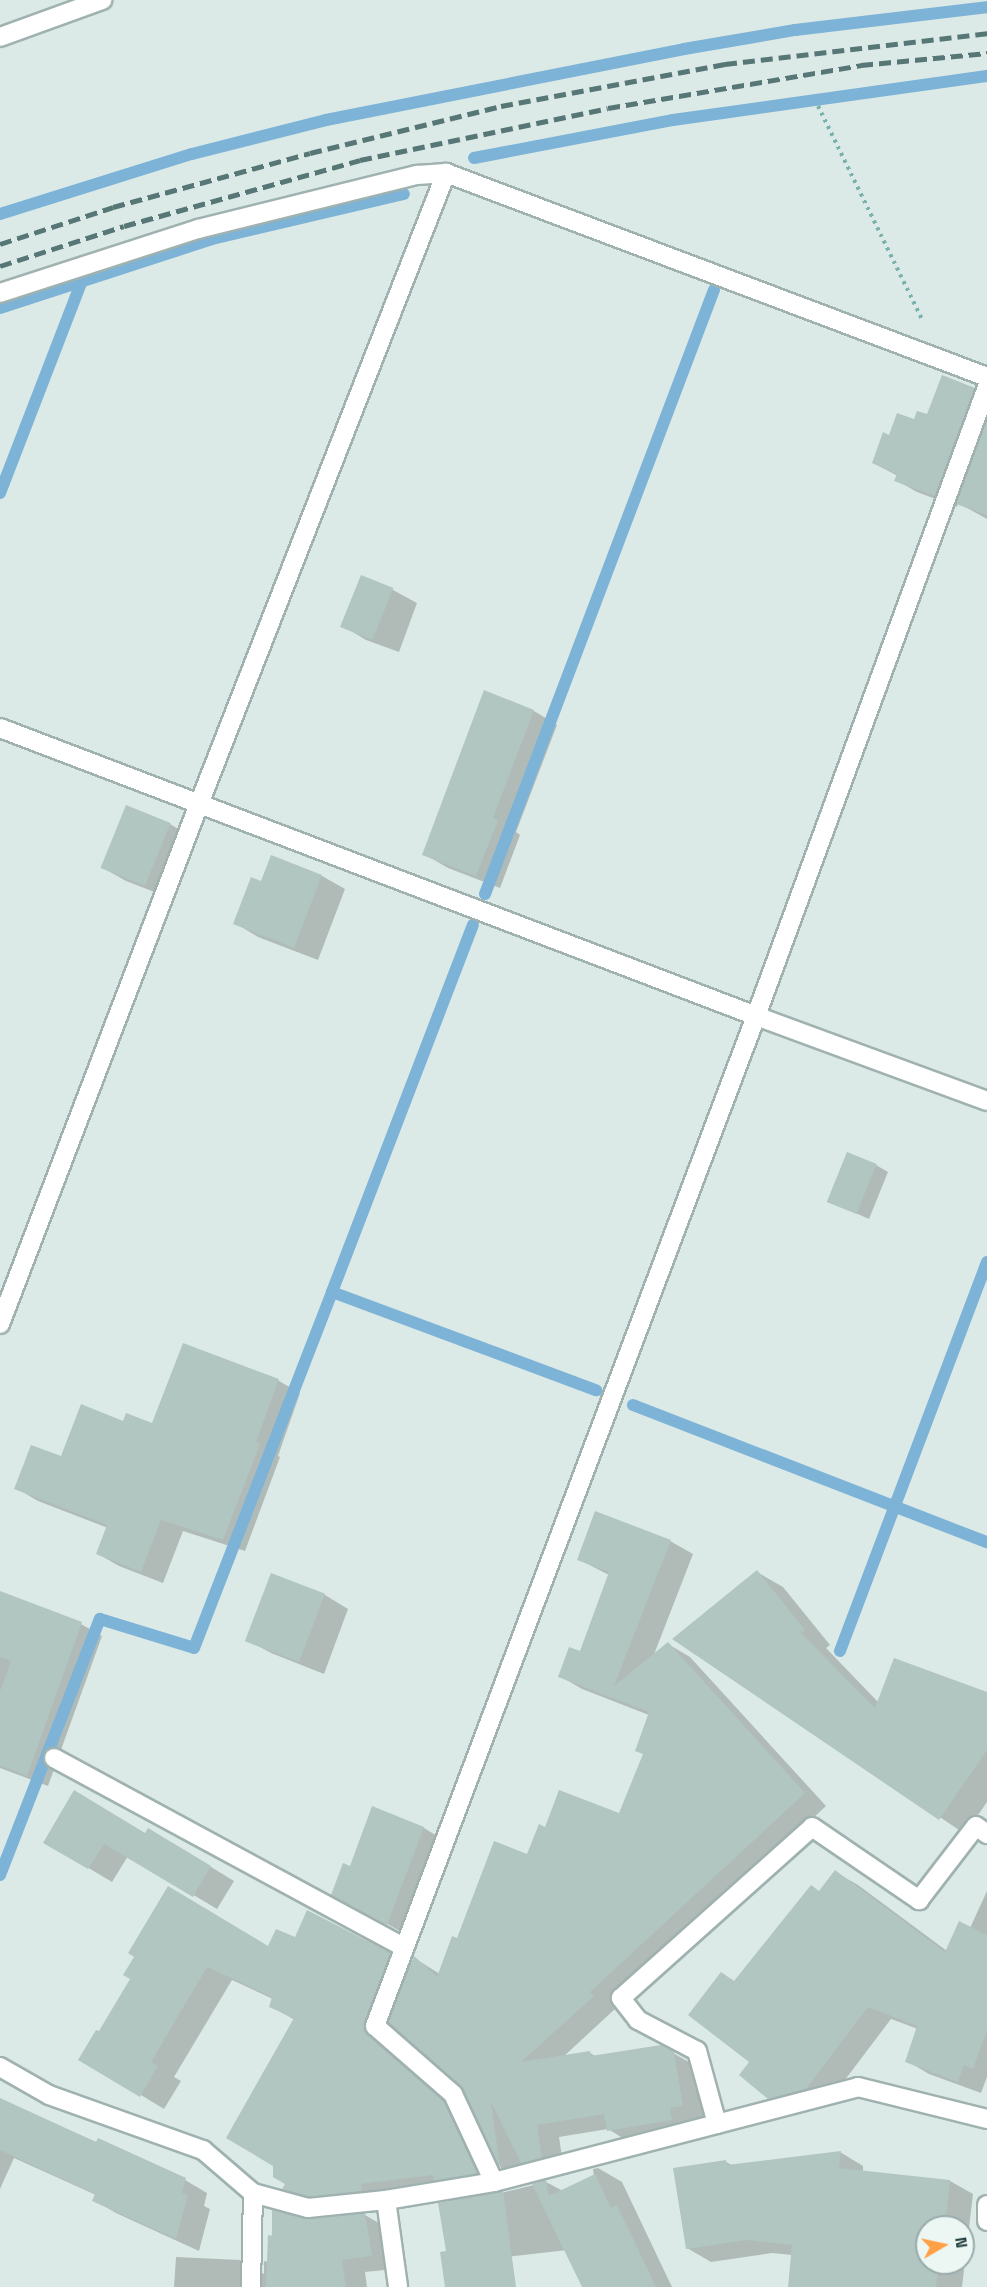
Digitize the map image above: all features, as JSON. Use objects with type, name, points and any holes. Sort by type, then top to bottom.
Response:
[{"type":"street","points":[[0,37],[102,0]]},
{"type":"street","points":[[0,1324],[199,804],[446,172]]},
{"type":"street","points":[[0,293],[198,229],[417,175],[446,172],[987,377]]},
{"type":"street","points":[[494,2182],[453,2094],[375,2026],[756,1016],[987,387]]},
{"type":"street","points":[[0,728],[756,1016],[987,1101]]},
{"type":"street","points":[[54,1758],[404,1947]]},
{"type":"street","points":[[717,2124],[697,2051],[638,2020],[621,1998],[812,1827],[919,1900],[976,1826],[987,1834]]},
{"type":"street","points":[[0,2067],[49,2095],[203,2150],[253,2193],[308,2208],[386,2200],[494,2182],[858,2087],[987,2120]]},
{"type":"street","points":[[251,2287],[253,2193]]},
{"type":"street","points":[[386,2200],[398,2287]]},
{"type":"street","points":[[987,2205],[987,2221]]},
{"type":"path","points":[[818,106],[942,359]]},
{"type":"building","points":[[942,375],[975,388],[935,496],[894,481],[897,474],[872,463],[883,432],[889,435],[897,413],[914,419],[917,411],[927,414]]},
{"type":"building","points":[[987,420],[987,515],[956,504]]},
{"type":"building","points":[[361,575],[393,588],[372,640],[340,627]]},
{"type":"building","points":[[484,690],[534,710],[493,818],[498,820],[476,876],[422,855]]},
{"type":"building","points":[[126,805],[171,823],[145,886],[101,868]]},
{"type":"building","points":[[271,855],[322,875],[294,948],[233,924],[251,877],[261,881]]},
{"type":"building","points":[[847,1152],[877,1164],[856,1214],[827,1202]]},
{"type":"building","points":[[183,1343],[279,1379],[256,1442],[260,1444],[223,1540],[161,1520],[141,1572],[96,1554],[107,1525],[14,1489],[31,1445],[61,1456],[81,1404],[123,1421],[126,1413],[152,1423]]},
{"type":"building","points":[[595,1511],[671,1540],[614,1686],[668,1642],[805,1793],[590,1992],[594,1996],[521,2062],[590,2051],[591,2056],[661,2045],[674,2052],[683,2106],[670,2108],[672,2120],[607,2131],[604,2114],[537,2125],[542,2158],[521,2163],[491,2102],[500,2168],[461,2086],[388,2023],[414,1956],[437,1977],[452,1936],[457,1938],[494,1841],[527,1854],[539,1824],[545,1827],[559,1790],[619,1813],[643,1754],[635,1751],[649,1712],[558,1677],[569,1647],[580,1651],[609,1572],[577,1560]]},
{"type":"building","points":[[757,1570],[805,1630],[801,1633],[875,1708],[894,1658],[987,1692],[987,1750],[939,1820],[672,1639]]},
{"type":"building","points":[[271,1573],[325,1594],[299,1662],[245,1641]]},
{"type":"building","points":[[0,1591],[82,1622],[27,1776],[0,1765],[0,1691],[11,1661],[0,1657]]},
{"type":"building","points":[[74,1790],[145,1833],[148,1828],[211,1866],[193,1897],[104,1844],[88,1869],[43,1843]]},
{"type":"building","points":[[372,1806],[424,1827],[387,1925],[331,1895],[343,1863],[350,1866]]},
{"type":"building","points":[[835,1870],[945,1952],[959,1921],[987,1935],[987,2030],[973,2069],[964,2065],[958,2082],[905,2062],[917,2026],[868,2007],[806,2089],[768,2099],[739,2075],[749,2062],[688,2015],[721,1972],[734,1981],[811,1885],[819,1891]]},
{"type":"building","points":[[168,1886],[268,1946],[276,1929],[295,1937],[307,1910],[391,1953],[364,2022],[364,2029],[444,2101],[478,2173],[434,2181],[433,2175],[361,2184],[362,2191],[309,2197],[282,2189],[285,2184],[273,2177],[273,2166],[226,2138],[294,2018],[269,2007],[272,1997],[207,1967],[151,2062],[158,2066],[140,2097],[78,2060],[96,2030],[99,2031],[130,1979],[123,1975],[134,1957],[128,1953]]},
{"type":"building","points":[[0,2098],[96,2142],[98,2138],[186,2178],[182,2193],[188,2195],[176,2239],[92,2201],[95,2194],[0,2150]]},
{"type":"building","points":[[841,2151],[839,2168],[950,2180],[946,2215],[915,2215],[915,2275],[938,2275],[936,2287],[788,2287],[792,2245],[747,2240],[686,2249],[673,2168],[726,2160],[727,2165]]},
{"type":"building","points":[[595,2174],[611,2208],[617,2205],[656,2287],[582,2287],[532,2184],[546,2180],[549,2196]]},
{"type":"building","points":[[503,2191],[516,2287],[445,2287],[440,2252],[446,2251],[438,2203]]},
{"type":"building","points":[[272,2210],[309,2219],[365,2213],[372,2256],[342,2260],[346,2287],[266,2287],[268,2235],[272,2236]]},
{"type":"waterway","points":[[0,214],[192,154],[326,120],[684,49],[795,30],[987,7]]},
{"type":"waterway","points":[[474,158],[673,120],[987,76]]},
{"type":"waterway","points":[[0,308],[212,239],[404,194]]},
{"type":"waterway","points":[[0,493],[82,280]]},
{"type":"waterway","points":[[485,894],[714,290]]},
{"type":"waterway","points":[[332,1292],[473,925]]},
{"type":"waterway","points":[[840,1651],[987,1262]]},
{"type":"waterway","points":[[0,1875],[100,1619],[194,1648],[332,1292],[596,1390]]},
{"type":"waterway","points":[[633,1405],[987,1542]]},
{"type":"railway","points":[[0,244],[113,207],[310,153],[501,106],[725,64],[987,33]]},
{"type":"railway","points":[[0,266],[124,226],[360,160],[608,108],[861,65],[987,53]]}]
